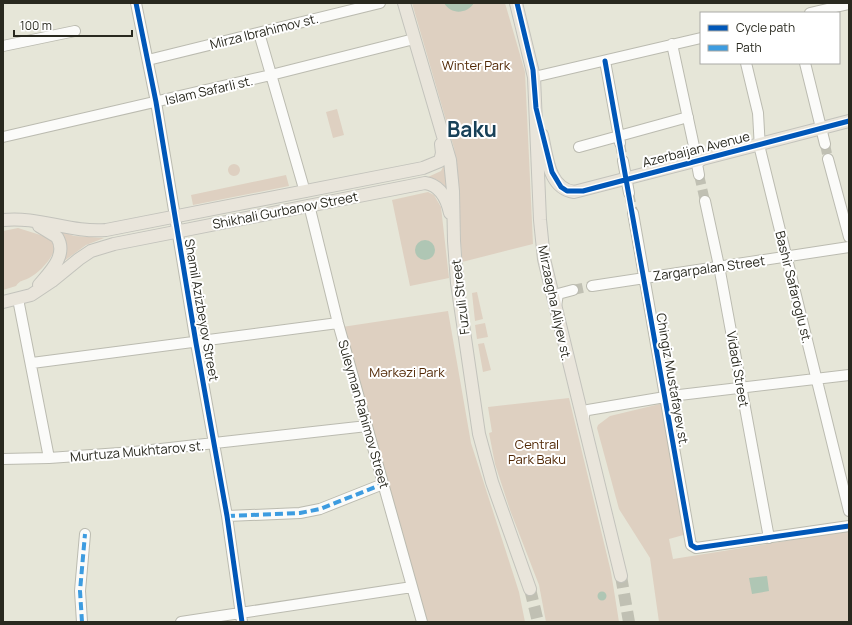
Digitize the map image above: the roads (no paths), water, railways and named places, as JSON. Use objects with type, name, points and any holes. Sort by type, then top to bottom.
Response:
[{"type":"main road","name":"Fuzuli Street","points":[[404,3],[450,160],[453,191],[454,241],[462,324],[479,434],[492,482],[530,589]]},
{"type":"main road","name":"Mirzaagha Aliyev st.","points":[[517,6],[534,77],[542,249],[556,314],[621,576]]},
{"type":"main road","name":"Shikhali Gurbanov Street","points":[[19,219],[71,229],[98,231],[306,192],[423,168],[440,161],[442,153],[442,145],[430,93]]},
{"type":"main road","name":"Azerbaijan Avenue","points":[[536,108],[552,172],[561,187],[567,191],[583,190],[849,121]]},
{"type":"main road","name":"Shikhali Gurbanov Street","points":[[3,302],[32,295],[91,251],[114,244],[420,183],[428,183],[439,190],[447,201],[454,241]]},
{"type":"main road","points":[[3,220],[19,219],[48,230],[57,237],[61,244],[57,261],[32,295]]},
{"type":"street","name":"Shamil Azizbeyov Street","points":[[136,3],[156,102],[196,343],[215,444],[227,516],[241,618]]},
{"type":"street","name":"Mirza Ibrahimov st.","points":[[148,60],[380,3]]},
{"type":"street","points":[[814,12],[849,4]]},
{"type":"street","points":[[3,46],[75,31]]},
{"type":"street","points":[[259,32],[306,192]]},
{"type":"street","points":[[534,77],[700,38]]},
{"type":"street","name":"Islam Safarli st.","points":[[3,137],[271,75],[414,39]]},
{"type":"street","points":[[672,44],[696,153],[699,176]]},
{"type":"street","points":[[605,61],[619,140]]},
{"type":"street","name":"Bashir Safaroglu st.","points":[[746,64],[758,114],[759,144],[849,511]]},
{"type":"street","points":[[805,64],[825,144]]},
{"type":"street","points":[[579,147],[619,140],[688,117]]},
{"type":"street","points":[[828,159],[849,237]]},
{"type":"street","points":[[623,161],[629,193]]},
{"type":"street","name":"Vidadi Street","points":[[706,201],[769,538]]},
{"type":"street","name":"Suleyman Rahimov Street","points":[[309,205],[338,323],[422,622]]},
{"type":"street","name":"Chingiz Mustafayev st.","points":[[633,213],[692,547],[696,548],[769,538]]},
{"type":"street","name":"Zargarpalan Street","points":[[592,286],[849,247]]},
{"type":"street","points":[[556,314],[558,295],[573,290]]},
{"type":"street","points":[[18,299],[32,363],[49,458]]},
{"type":"street","points":[[32,363],[196,343],[338,323]]},
{"type":"street","points":[[586,436],[584,416],[586,411],[666,396],[849,375]]},
{"type":"street","name":"Murtuza Mukhtarov st.","points":[[3,459],[49,458],[134,452],[367,426]]},
{"type":"street","points":[[227,516],[300,513],[320,509],[384,484]]},
{"type":"street","points":[[769,538],[849,526]]},
{"type":"street","points":[[82,622],[80,591],[85,534]]},
{"type":"street","points":[[181,622],[241,618],[412,587]]},
{"type":"tunnel","points":[[620,143],[623,161]]},
{"type":"tunnel","points":[[825,144],[828,159]]},
{"type":"tunnel","points":[[699,175],[705,201]]},
{"type":"tunnel","points":[[629,193],[633,213]]},
{"type":"tunnel","points":[[573,290],[592,286]]},
{"type":"tunnel","points":[[621,576],[629,622]]},
{"type":"tunnel","points":[[530,589],[538,622]]},
{"type":"district","name":"Baku","points":[[472,129]]},
{"type":"park label","name":"Winter Park","points":[[476,65]]},
{"type":"park label","name":"Mərkəzi Park","points":[[407,372]]},
{"type":"park label","name":"Central Park Baku","points":[[537,452]]}]
